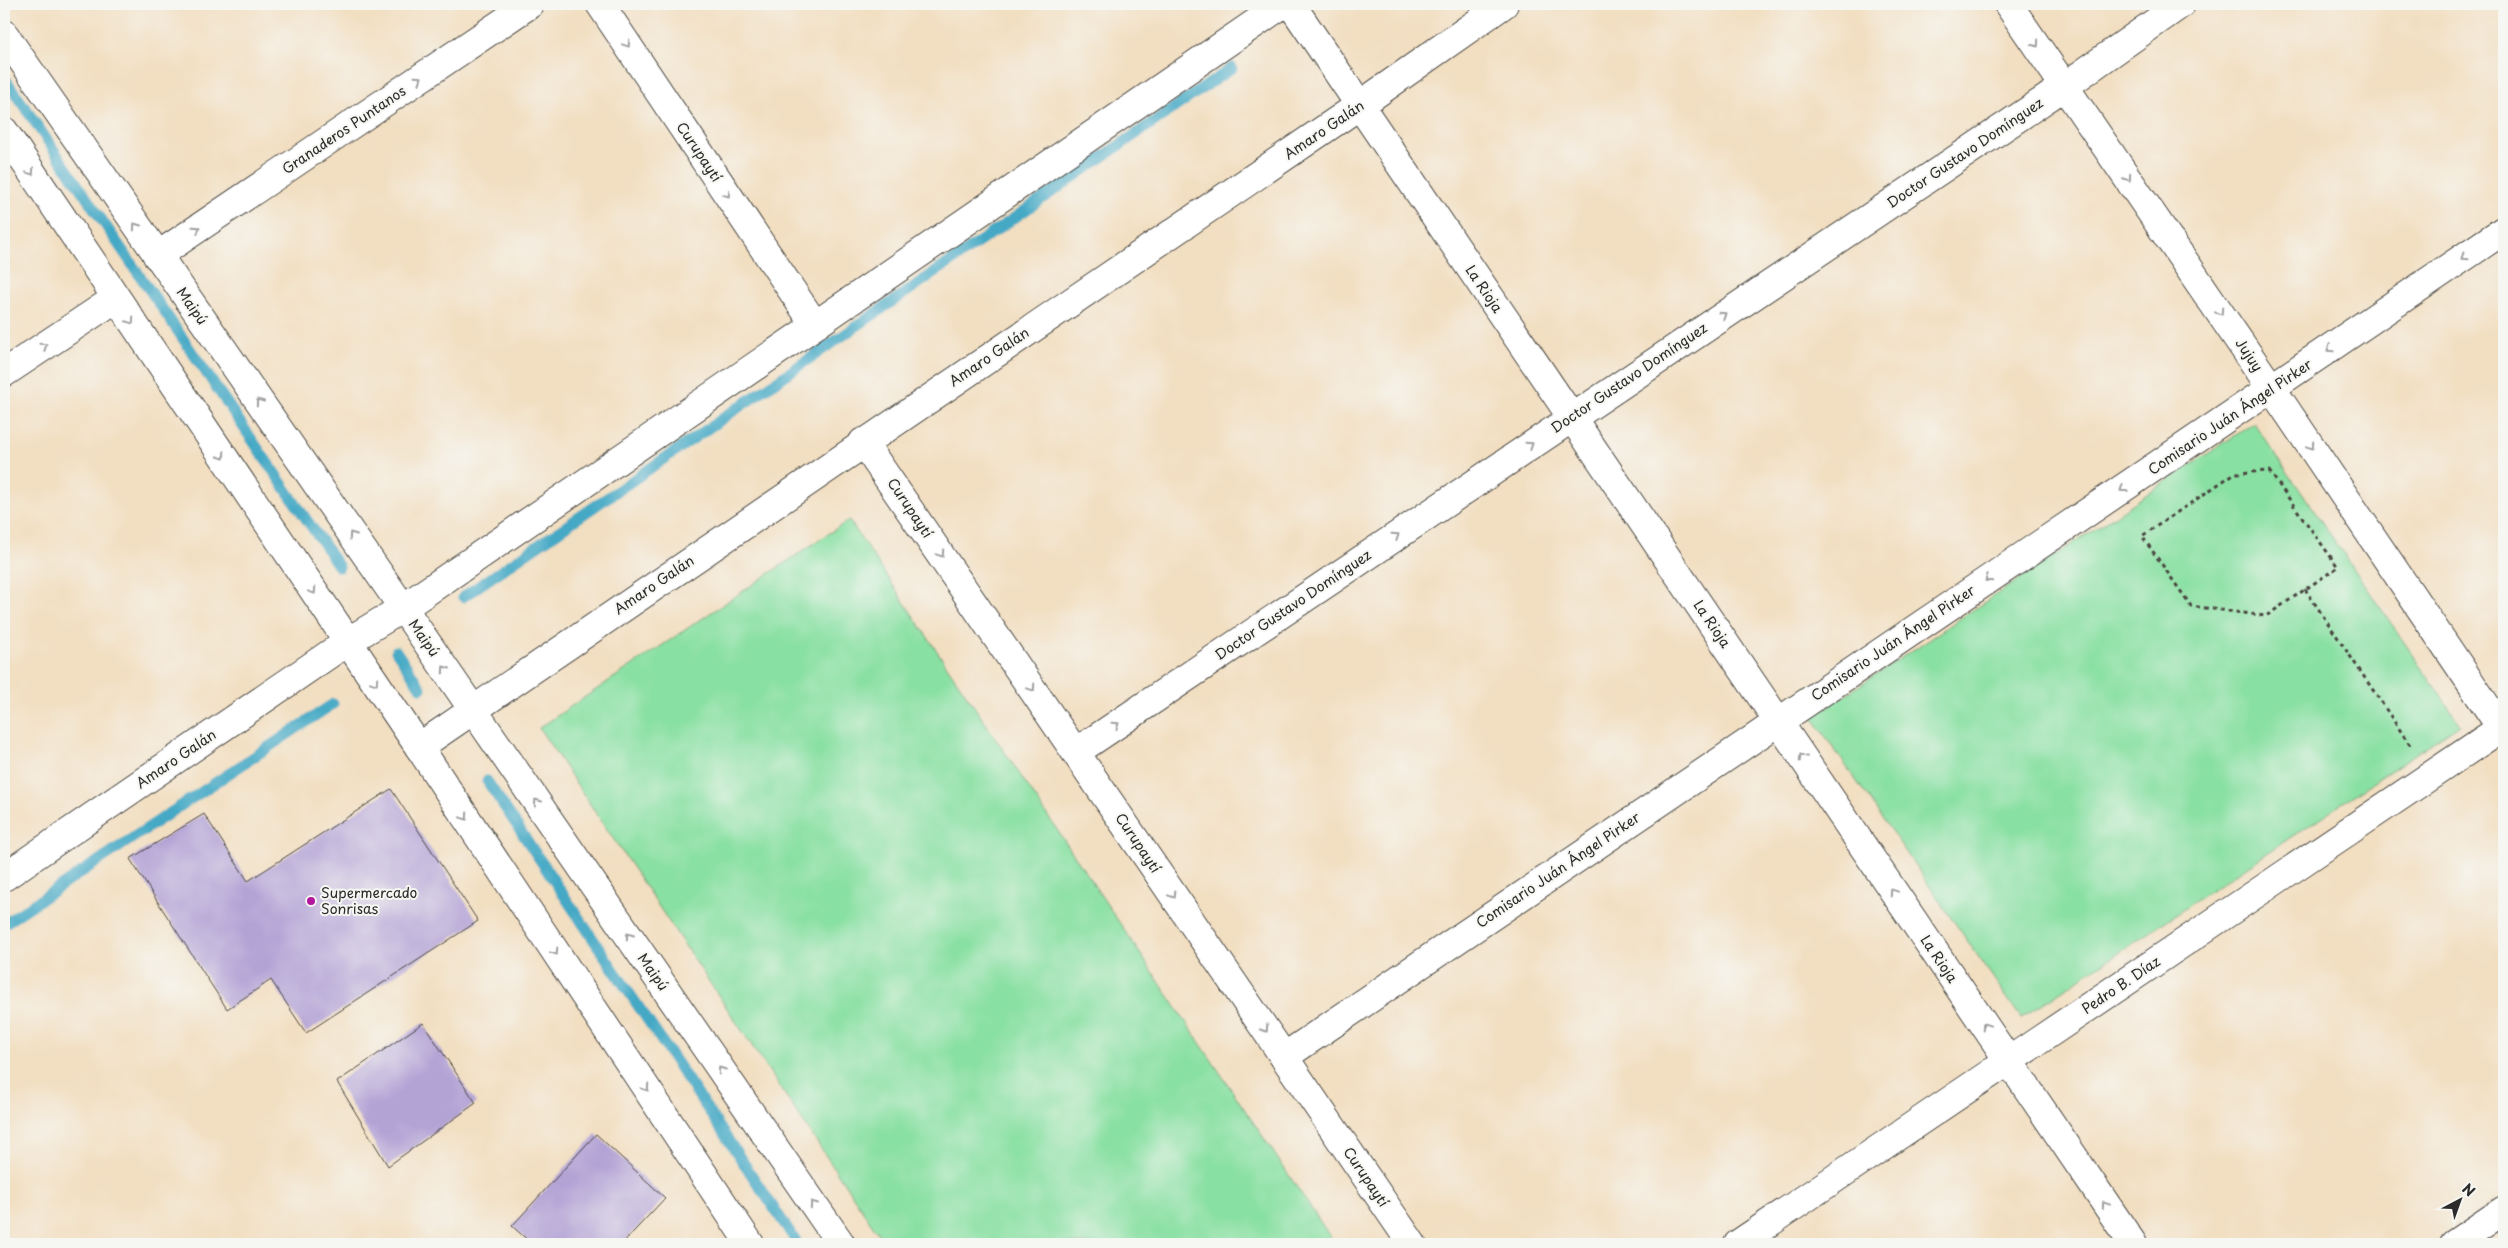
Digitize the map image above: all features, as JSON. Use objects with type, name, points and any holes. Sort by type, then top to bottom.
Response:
[{"type":"street","name":"Granaderos Puntanos","points":[[157,256],[530,4]]},
{"type":"street","name":"Curupaytí","points":[[600,4],[815,325]]},
{"type":"street","points":[[403,608],[1283,4]]},
{"type":"street","name":"La Rioja","points":[[1290,4],[2133,1244]]},
{"type":"street","name":"Amaro Galán","points":[[419,747],[1360,105],[1504,4]]},
{"type":"street","name":"Jujuy","points":[[2008,4],[2503,729]]},
{"type":"street","name":"Doctor Gustavo Domínguez","points":[[1076,752],[2065,86],[2181,4]]},
{"type":"street","name":"Maipú","points":[[4,34],[473,709],[841,1244]]},
{"type":"street","points":[[4,131],[115,299],[419,747],[750,1244]]},
{"type":"street","name":"Comisario Juán Ángel Pirker","points":[[1284,1057],[1778,720],[2272,389],[2504,230]]},
{"type":"street","points":[[4,373],[115,299]]},
{"type":"street","name":"Curupaytí","points":[[864,442],[1412,1244]]},
{"type":"street","name":"Amaro Galán","points":[[4,877],[348,642],[403,608]]},
{"type":"street","name":"Pedro B. Díaz","points":[[1738,1244],[2430,776],[2503,729]]},
{"type":"street","points":[[2454,1244],[2504,1210]]},
{"type":"path","points":[[2269,471],[2338,567],[2305,589],[2266,616],[2191,606],[2142,536],[2235,473],[2269,471]]},
{"type":"path","points":[[2305,589],[2430,776]]},
{"type":"green space","points":[[2254,423],[2460,724],[2021,1018],[1812,717]]},
{"type":"green space","points":[[849,520],[1335,1244],[885,1244],[539,728]]},
{"type":"building","name":"Supermercado Sonrisas","points":[[391,789],[478,921],[306,1033],[271,980],[227,1009],[130,859],[204,814],[248,881]]},
{"type":"building","points":[[423,1023],[476,1103],[388,1166],[337,1082]]},
{"type":"building","points":[[596,1134],[665,1198],[622,1244],[532,1244],[512,1226]]},
{"type":"waterway","points":[[463,597],[1232,68]]},
{"type":"waterway","points":[[4,77],[339,567]]},
{"type":"waterway","points":[[396,651],[421,688]]},
{"type":"waterway","points":[[4,924],[333,704]]},
{"type":"waterway","points":[[487,781],[798,1244]]},
{"type":"place","name":"Supermercado Sonrisas","points":[[311,901]]}]
